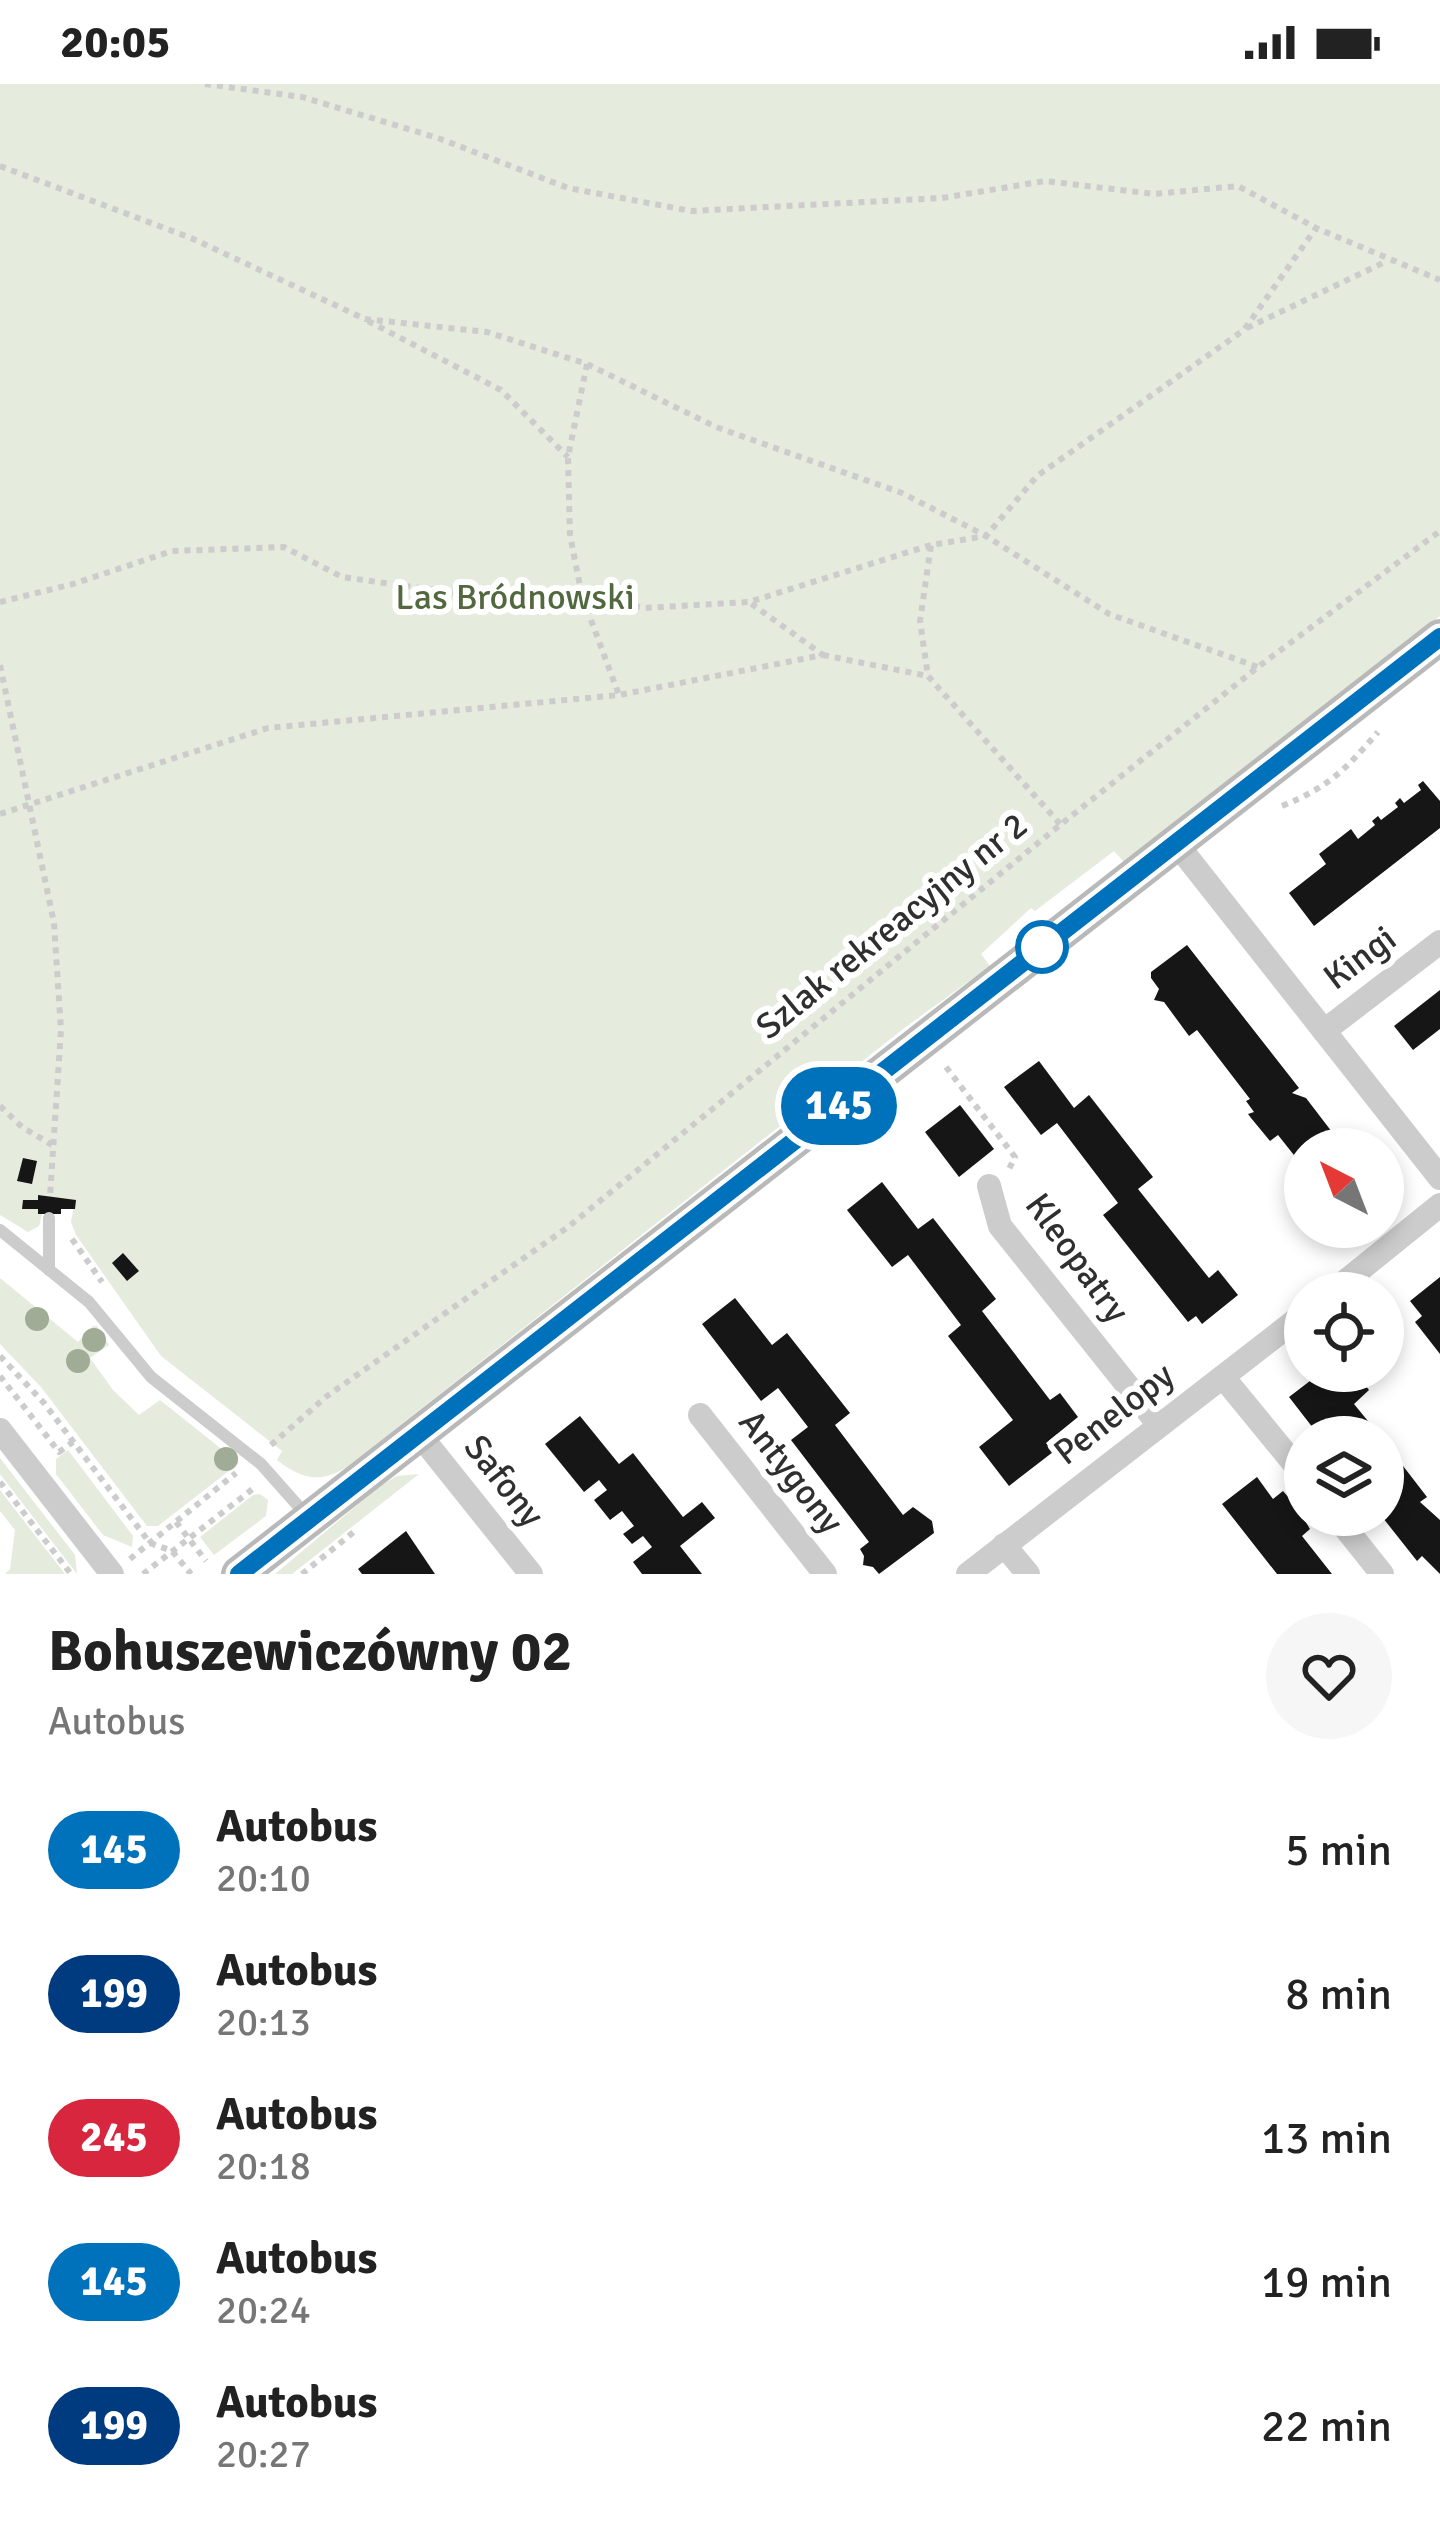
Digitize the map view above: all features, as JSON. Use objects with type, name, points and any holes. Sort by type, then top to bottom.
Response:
[{"type":"main road","points":[[222,1568],[309,1518],[1440,638]]},
{"type":"street","points":[[1177,843],[1440,1178]]},
{"type":"street","name":"Kingi","points":[[1324,1031],[1440,942]]},
{"type":"street","name":"Kleopatry","points":[[991,1190],[1000,1226],[1159,1425]]},
{"type":"street","points":[[1356,1272],[1440,1204]]},
{"type":"street","name":"Penelopy","points":[[968,1574],[1284,1329]]},
{"type":"street","points":[[1223,1377],[1284,1452]]},
{"type":"street","name":"Antygony","points":[[700,1415],[825,1574]]},
{"type":"street","points":[[0,1430],[118,1569]]},
{"type":"street","name":"Safony","points":[[419,1434],[531,1574]]},
{"type":"street","points":[[1352,1536],[1382,1574]]},
{"type":"street","points":[[1004,1545],[1028,1574]]},
{"type":"lane","points":[[49,1218],[49,1270]]},
{"type":"lane","points":[[0,1230],[109,1323],[158,1383],[272,1474],[309,1518]]},
{"type":"path","points":[[205,84],[302,97],[438,138],[568,188],[691,211],[942,199],[1045,181],[1154,194],[1238,186],[1316,228],[1440,280]]},
{"type":"path","points":[[0,166],[191,238],[365,319],[501,390],[568,457]]},
{"type":"path","points":[[1244,330],[1316,228]]},
{"type":"path","points":[[0,602],[73,584],[172,550],[284,548],[342,577],[456,593],[509,590],[583,596],[645,608],[749,602],[931,545],[986,536],[1036,476],[1244,330],[1388,260]]},
{"type":"path","points":[[365,319],[487,332],[587,364],[716,427],[902,493],[986,536],[1109,614],[1258,667]]},
{"type":"path","points":[[587,364],[568,457],[570,535],[583,596],[619,695]]},
{"type":"path","name":"Szlak rekreacyjny nr 2","points":[[265,1450],[327,1396],[568,1227],[1060,825],[1258,667],[1440,531]]},
{"type":"path","points":[[931,545],[920,621],[928,676],[1060,825]]},
{"type":"path","points":[[749,602],[823,655]]},
{"type":"path","points":[[0,814],[268,728],[619,695],[823,655],[928,676]]},
{"type":"path","points":[[0,665],[54,923],[61,1030],[50,1196]]},
{"type":"path","points":[[1270,816],[1285,803],[1306,799],[1357,760],[1376,733],[1392,721]]},
{"type":"path","points":[[946,1067],[1015,1157],[991,1190]]},
{"type":"path","points":[[0,1106],[22,1127],[52,1145]]},
{"type":"path","points":[[49,1218],[66,1218],[71,1238],[112,1296]]},
{"type":"path","points":[[0,1356],[44,1403],[150,1543],[172,1551],[191,1574]]},
{"type":"path","points":[[11,1366],[0,1376],[59,1452],[74,1442]]},
{"type":"path","points":[[30,1414],[44,1403]]},
{"type":"path","points":[[118,1569],[244,1467]]},
{"type":"path","points":[[143,1574],[272,1474]]},
{"type":"path","points":[[0,1482],[71,1574]]},
{"type":"path","points":[[176,1522],[222,1568]]},
{"type":"green space","name":"Las Bródnowski","points":[[0,84],[1440,84],[1440,616],[1124,862],[1114,851],[1035,911],[1031,908],[981,954],[990,966],[907,1026],[347,1467],[328,1476],[303,1475],[277,1460],[282,1451],[161,1356],[76,1235],[71,1222],[75,1201],[39,1195],[23,1208],[42,1214],[39,1226],[28,1232],[0,1215]]},
{"type":"green space","points":[[0,1278],[78,1342],[97,1326],[109,1345],[90,1358],[139,1415],[160,1400],[239,1463],[158,1526],[147,1526],[41,1387],[0,1344]]},
{"type":"green space","points":[[68,1450],[133,1536],[132,1547],[103,1535],[56,1474],[56,1459]]},
{"type":"green space","points":[[0,1458],[75,1555],[77,1574],[0,1474]]},
{"type":"green space","points":[[419,1474],[292,1574],[275,1574],[380,1486],[397,1476]]},
{"type":"green space","points":[[0,1490],[65,1574],[5,1574],[10,1569],[15,1530],[0,1511]]},
{"type":"green space","points":[[260,1494],[268,1500],[266,1516],[214,1555],[200,1537]]},
{"type":"building","points":[[1423,781],[1440,801],[1440,828],[1314,926],[1289,893],[1326,864],[1319,854],[1351,829],[1358,839],[1375,825],[1372,821],[1378,816],[1381,820],[1398,807],[1395,803],[1400,798],[1404,803],[1421,790],[1418,785]]},
{"type":"building","points":[[1187,945],[1299,1088],[1292,1093],[1306,1098],[1329,1128],[1284,1128],[1284,1143],[1278,1135],[1270,1141],[1248,1114],[1254,1112],[1246,1101],[1250,1099],[1197,1030],[1189,1036],[1164,1002],[1154,1000],[1159,989],[1151,972]]},
{"type":"building","points":[[1440,990],[1440,1029],[1413,1050],[1394,1026]]},
{"type":"building","points":[[1039,1061],[1074,1108],[1089,1095],[1153,1177],[1138,1189],[1209,1278],[1218,1270],[1238,1295],[1202,1324],[1196,1316],[1188,1322],[1103,1215],[1118,1203],[1057,1123],[1041,1135],[1004,1087]]},
{"type":"building","points":[[960,1105],[994,1149],[959,1177],[925,1132]]},
{"type":"building","points":[[23,1158],[37,1161],[32,1184],[17,1181]]},
{"type":"building","points":[[882,1182],[918,1229],[933,1218],[996,1299],[982,1311],[1050,1400],[1060,1393],[1078,1417],[1046,1443],[1053,1452],[1009,1486],[979,1447],[1013,1420],[948,1336],[961,1325],[908,1255],[892,1267],[847,1210]]},
{"type":"building","points":[[38,1195],[76,1200],[75,1209],[38,1214],[38,1209],[22,1209],[23,1200],[38,1200]]},
{"type":"building","points":[[123,1253],[139,1271],[127,1281],[112,1263]]},
{"type":"building","points":[[1440,1277],[1440,1354],[1415,1322],[1422,1316],[1410,1301]]},
{"type":"building","points":[[735,1298],[772,1345],[787,1333],[850,1413],[835,1425],[903,1515],[913,1507],[932,1521],[934,1533],[879,1574],[863,1565],[860,1549],[869,1542],[791,1440],[808,1427],[778,1388],[761,1401],[702,1324]]},
{"type":"building","points":[[1296,1392],[1367,1392],[1354,1404],[1364,1416],[1304,1416],[1289,1397]]},
{"type":"building","points":[[580,1416],[619,1464],[633,1453],[683,1517],[702,1502],[715,1518],[680,1546],[702,1574],[642,1574],[633,1562],[652,1547],[643,1536],[632,1544],[623,1534],[634,1526],[622,1511],[610,1520],[594,1500],[607,1490],[599,1480],[584,1492],[545,1444]]},
{"type":"building","points":[[1404,1467],[1427,1497],[1420,1502],[1440,1520],[1440,1574],[1422,1556],[1417,1561],[1397,1536],[1404,1536]]},
{"type":"building","points":[[1257,1477],[1273,1499],[1283,1491],[1284,1536],[1302,1536],[1332,1574],[1277,1574],[1222,1504]]},
{"type":"building","points":[[406,1531],[435,1574],[362,1574],[358,1569]]},
{"type":"bus line","name":"145","points":[[239,1574],[1440,637]]}]
